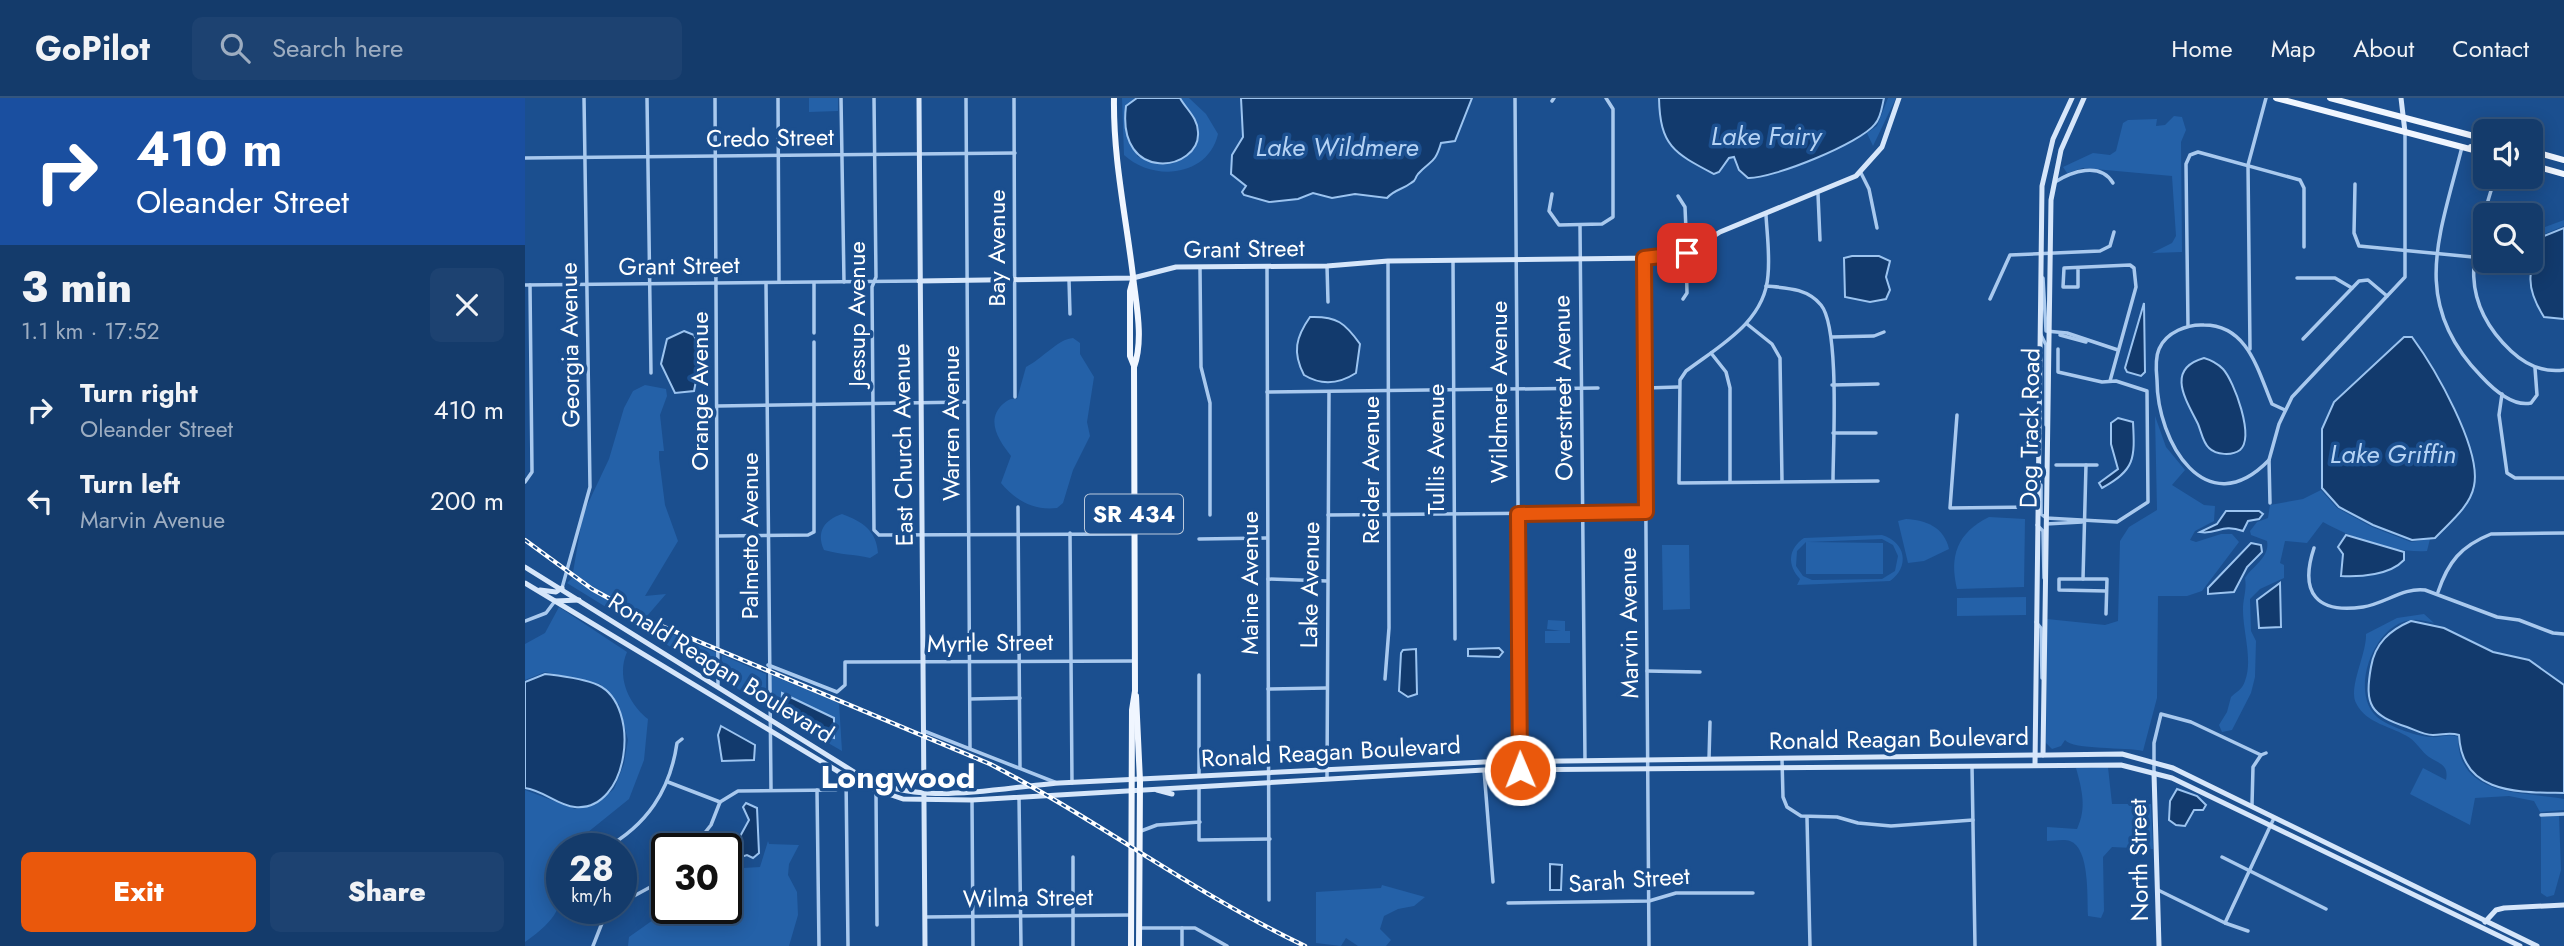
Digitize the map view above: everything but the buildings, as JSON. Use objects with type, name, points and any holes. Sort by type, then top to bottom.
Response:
[{"type":"main road","name":"East Church Avenue","points":[[919,98],[925,946]]},
{"type":"main road","name":"SR 434","points":[[1114,98],[1115,146],[1129,227],[1133,278],[1130,356],[1134,367],[1135,691],[1132,710],[1131,946]]},
{"type":"main road","name":"Grant Street","points":[[919,281],[1133,278],[1166,269],[1327,266],[1388,261],[1644,258],[1686,253],[1720,232],[1845,183],[1861,173],[1882,147],[1899,98]]},
{"type":"main road","name":"Dog Track Road","points":[[2035,765],[2042,186],[2053,139],[2072,98]]},
{"type":"main road","name":"Dog Track Road","points":[[2042,765],[2053,184],[2068,131],[2084,98]]},
{"type":"main road","points":[[2276,98],[2473,150]]},
{"type":"main road","points":[[2330,98],[2473,136]]},
{"type":"main road","points":[[2401,98],[2405,132]]},
{"type":"main road","points":[[2462,147],[2473,147]]},
{"type":"main road","points":[[2543,155],[2564,160]]},
{"type":"main road","points":[[2543,168],[2563,173]]},
{"type":"main road","name":"Ronald Reagan Boulevard","points":[[525,567],[849,769],[884,786],[923,792],[990,792],[1059,783],[1520,761],[2122,754],[2154,762],[2252,805],[2537,946]]},
{"type":"main road","name":"Ronald Reagan Boulevard","points":[[525,583],[846,777],[876,792],[923,800],[972,800],[1484,770],[2121,765],[2154,773],[2271,825],[2520,946]]},
{"type":"main road","points":[[537,590],[552,592],[562,588]]},
{"type":"main road","points":[[555,601],[582,601]]},
{"type":"main road","name":"SR 434","points":[[1135,691],[1139,709],[1139,946]]},
{"type":"main road","points":[[1929,756],[1929,765]]},
{"type":"main road","points":[[846,777],[849,769]]},
{"type":"main road","name":"North Street","points":[[2154,773],[2159,946]]},
{"type":"main road","points":[[1157,790],[1172,794]]},
{"type":"main road","points":[[2482,927],[2496,910],[2564,905]]},
{"type":"street","name":"Georgia Avenue","points":[[562,588],[590,487],[584,98]]},
{"type":"street","points":[[647,98],[651,373]]},
{"type":"street","name":"Orange Avenue","points":[[715,98],[718,685]]},
{"type":"street","points":[[778,98],[779,282]]},
{"type":"street","points":[[841,98],[844,282]]},
{"type":"street","name":"Jessup Avenue","points":[[874,98],[874,530],[879,535],[922,535]]},
{"type":"street","name":"Warren Avenue","points":[[966,98],[970,748]]},
{"type":"street","name":"Bay Avenue","points":[[1014,98],[1015,397]]},
{"type":"street","name":"Wildmere Avenue","points":[[1515,98],[1520,770]]},
{"type":"street","points":[[1552,194],[1549,211],[1556,224],[1602,225],[1613,218],[1613,109],[1606,98]]},
{"type":"street","points":[[2250,351],[2248,165],[2266,98]]},
{"type":"street","points":[[2270,503],[2269,460],[2285,410],[2304,382],[2405,277],[2405,132]]},
{"type":"street","points":[[2462,147],[2436,252],[2434,284],[2444,325],[2467,360],[2502,394],[2524,404],[2531,403],[2537,395],[2535,368]]},
{"type":"street","points":[[2188,326],[2186,164],[2190,155],[2198,152],[2300,180],[2304,188],[2304,247]]},
{"type":"street","name":"Credo Street","points":[[525,158],[1014,153]]},
{"type":"street","points":[[2053,184],[2079,171],[2101,173],[2113,183]]},
{"type":"street","points":[[1861,173],[1869,189],[1877,228]]},
{"type":"street","points":[[2355,184],[2357,244],[2363,248],[2406,249],[2473,257],[2472,278],[2484,318],[2506,346],[2535,368],[2564,370]]},
{"type":"street","points":[[1818,194],[1820,240]]},
{"type":"street","points":[[1678,196],[1685,207],[1688,293],[1683,299]]},
{"type":"street","points":[[1766,215],[1766,286],[1747,324],[1686,371],[1678,387],[1679,483],[1878,481]]},
{"type":"street","name":"Overstreet Avenue","points":[[1580,225],[1585,761]]},
{"type":"street","points":[[1990,299],[2008,256],[2104,251],[2110,246],[2114,232]]},
{"type":"street","name":"Marvin Avenue","points":[[1644,258],[1649,946]]},
{"type":"street","name":"Tullis Avenue","points":[[1453,260],[1455,639]]},
{"type":"street","name":"Reider Avenue","points":[[1385,678],[1389,515],[1388,261]]},
{"type":"street","points":[[2078,268],[2078,287],[2063,287],[2064,268],[2078,268],[2081,265],[2130,265],[2134,268],[2136,287],[2110,382]]},
{"type":"street","points":[[1327,266],[1328,302]]},
{"type":"street","name":"Maine Avenue","points":[[1267,267],[1269,900]]},
{"type":"street","points":[[1200,268],[1201,368],[1210,403],[1210,515]]},
{"type":"street","points":[[2041,270],[2044,326],[2049,333],[2118,350]]},
{"type":"street","points":[[2297,278],[2335,278],[2352,288]]},
{"type":"street","points":[[1069,280],[1070,314]]},
{"type":"street","points":[[2303,339],[2359,281],[2368,280],[2387,296]]},
{"type":"street","name":"Grant Street","points":[[528,285],[919,281]]},
{"type":"street","points":[[814,282],[814,333]]},
{"type":"street","name":"Palmetto Avenue","points":[[766,283],[771,789]]},
{"type":"street","points":[[525,482],[532,472],[528,285]]},
{"type":"street","points":[[1766,286],[1800,290],[1817,300],[1827,314],[1832,337],[1833,481]]},
{"type":"street","points":[[1747,324],[1772,344],[1780,358],[1781,481]]},
{"type":"street","points":[[2269,460],[2249,477],[2219,483],[2191,470],[2176,454],[2158,411],[2157,357],[2162,343],[2188,326],[2222,327],[2238,337],[2250,351],[2271,404],[2285,410]]},
{"type":"street","points":[[1832,337],[1874,336],[1884,332]]},
{"type":"street","points":[[2040,333],[2046,345],[2044,419],[2047,430]]},
{"type":"street","points":[[719,536],[813,534],[814,342]]},
{"type":"street","points":[[2046,521],[2117,522],[2148,502],[2147,393],[2144,389],[2058,372],[2058,349]]},
{"type":"street","points":[[1711,353],[1725,372],[1730,388],[1730,481]]},
{"type":"street","points":[[525,382],[531,382]]},
{"type":"street","points":[[1832,385],[1878,384]]},
{"type":"street","points":[[1645,388],[1678,387]]},
{"type":"street","points":[[1267,392],[1598,388]]},
{"type":"street","name":"Lake Avenue","points":[[1327,779],[1329,392]]},
{"type":"street","points":[[2502,394],[2499,415],[2510,476],[2564,478]]},
{"type":"street","points":[[718,405],[968,402]]},
{"type":"street","points":[[1957,415],[1950,508],[2037,507]]},
{"type":"street","points":[[2039,428],[2041,514],[2046,521]]},
{"type":"street","points":[[1833,433],[1876,433]]},
{"type":"street","points":[[2056,465],[2097,465]]},
{"type":"street","points":[[2083,579],[2086,465]]},
{"type":"street","points":[[1018,507],[1020,768]]},
{"type":"street","points":[[1328,515],[1646,512]]},
{"type":"street","points":[[2046,521],[2067,519],[2084,522]]},
{"type":"street","points":[[2037,525],[2042,530],[2045,583]]},
{"type":"street","points":[[1070,533],[1072,783]]},
{"type":"street","points":[[2438,593],[2451,561],[2491,534],[2564,533]]},
{"type":"street","points":[[922,535],[1134,534]]},
{"type":"street","points":[[1199,539],[1268,538]]},
{"type":"street","points":[[2314,548],[2310,561],[2310,591],[2319,604],[2326,607],[2364,607],[2419,589],[2438,593],[2497,617],[2519,620],[2553,633],[2564,634]]},
{"type":"street","points":[[2036,571],[2039,614],[2045,622]]},
{"type":"street","points":[[1268,579],[1327,581]]},
{"type":"street","points":[[2106,591],[2059,590],[2059,579],[2106,579],[2106,591],[2106,614]]},
{"type":"street","points":[[525,621],[546,613],[555,601]]},
{"type":"street","points":[[2036,622],[2041,628],[2044,690]]},
{"type":"street","name":"Myrtle Street","points":[[768,665],[837,692],[845,685],[845,662],[1135,662]]},
{"type":"street","points":[[1647,671],[1700,671]]},
{"type":"street","points":[[1199,675],[1199,777]]},
{"type":"street","points":[[1268,689],[1327,688]]},
{"type":"street","points":[[970,699],[1020,698]]},
{"type":"street","points":[[2154,773],[2154,743],[2161,714],[2191,722],[2264,754],[2253,767],[2252,805]]},
{"type":"street","points":[[1709,759],[1710,722]]},
{"type":"street","points":[[923,730],[1059,783]]},
{"type":"street","points":[[626,833],[639,824],[657,804],[668,782],[677,743],[682,739]]},
{"type":"street","points":[[1782,758],[1783,797],[1787,807],[1807,818],[1837,817],[1858,823],[1891,826],[1973,820]]},
{"type":"street","points":[[1972,766],[1975,946]]},
{"type":"street","points":[[1484,770],[1493,882]]},
{"type":"street","points":[[846,777],[848,946]]},
{"type":"street","points":[[668,782],[720,802]]},
{"type":"street","points":[[1199,787],[1199,840],[1270,839]]},
{"type":"street","points":[[817,790],[819,946]]},
{"type":"street","points":[[705,833],[711,825],[720,802],[738,791],[836,790]]},
{"type":"street","points":[[876,792],[877,925]]},
{"type":"street","points":[[1019,797],[1021,946]]},
{"type":"street","points":[[972,800],[973,946]]},
{"type":"street","points":[[2541,815],[2564,814]]},
{"type":"street","points":[[2225,923],[2275,816]]},
{"type":"street","points":[[1807,818],[1809,946]]},
{"type":"street","points":[[1139,831],[1157,825],[1200,822]]},
{"type":"street","points":[[1073,857],[1073,946]]},
{"type":"street","points":[[2222,857],[2326,909]]},
{"type":"street","points":[[2156,890],[2248,931]]},
{"type":"street","name":"Sarah Street","points":[[1508,903],[1649,901],[1676,893],[1753,892]]},
{"type":"street","name":"Wilma Street","points":[[925,917],[1131,915]]},
{"type":"street","points":[[593,946],[602,924]]},
{"type":"street","points":[[1139,928],[1202,930],[1227,946]]},
{"type":"street","points":[[1182,928],[1182,946]]},
{"type":"shaded area","points":[[809,98],[838,98],[838,111],[809,112]]},
{"type":"shaded area","points":[[1122,98],[1137,98],[1133,99],[1137,156],[1147,161],[1179,160],[1189,111],[1179,98],[1189,98],[1206,114],[1218,134],[1212,148],[1192,167],[1178,171],[1164,172],[1136,164],[1124,155]]},
{"type":"shaded area","points":[[1888,98],[1896,98],[1873,146],[1867,133],[1877,126]]},
{"type":"shaded area","points":[[2174,116],[2182,117],[2186,130],[2181,142],[2182,252],[2152,253],[2172,243],[2176,236],[2172,176],[2083,168],[2067,173],[2063,167],[2093,153],[2110,155],[2116,151],[2123,123],[2128,120],[2157,119],[2156,126],[2165,125]]},
{"type":"shaded area","points":[[2564,220],[2564,226],[2543,235],[2545,227]]},
{"type":"shaded area","points":[[1073,338],[1080,343],[1080,354],[1094,377],[1087,422],[1090,436],[1073,470],[1063,503],[1057,508],[1041,508],[1019,499],[1001,483],[1011,456],[998,437],[995,417],[1005,402],[1017,399],[1026,367],[1062,342]]},
{"type":"shaded area","points":[[645,385],[666,389],[667,396],[660,415],[664,451],[659,451],[659,458],[665,505],[678,541],[645,596],[666,594],[647,616],[672,634],[717,653],[716,675],[567,583],[572,578],[583,514],[609,459],[624,408],[633,391]]},
{"type":"shaded area","points":[[2155,416],[2166,447],[2185,470],[2172,485],[2204,505],[2215,506],[2214,521],[2195,531],[2190,540],[2196,542],[2221,534],[2232,534],[2239,542],[2202,591],[2187,596],[2158,596],[2157,698],[2143,751],[2089,747],[2065,740],[2061,746],[2052,749],[2046,743],[2047,619],[2105,625],[2118,621],[2120,541],[2129,527],[2157,510]]},
{"type":"shaded area","points":[[2321,490],[2337,508],[2372,527],[2411,542],[2430,539],[2427,551],[2400,550],[2373,544],[2323,522],[2307,543],[2285,541],[2280,563],[2284,565],[2284,578],[2260,589],[2250,599],[2251,631],[2256,641],[2255,677],[2251,693],[2232,730],[2222,732],[2219,725],[2227,712],[2231,697],[2242,686],[2247,673],[2248,655],[2243,610],[2245,578],[2264,556],[2267,547],[2267,541],[2251,535],[2250,531],[2257,522],[2268,518],[2270,505],[2303,499]]},
{"type":"shaded area","points":[[842,514],[867,528],[874,538],[878,553],[870,558],[824,550],[821,538],[823,528],[830,520]]},
{"type":"shaded area","points":[[1989,517],[2025,519],[2024,587],[1957,589],[1954,566],[1958,547],[1969,530]]},
{"type":"shaded area","points":[[1906,519],[1933,526],[1943,535],[1949,549],[1924,561],[1908,563],[1898,521]]},
{"type":"shaded area","points":[[1882,535],[1896,543],[1903,555],[1903,562],[1901,569],[1890,581],[1797,585],[1800,579],[1793,568],[1791,557],[1795,547],[1804,538]],"holes":[[[1882,539],[1893,545],[1898,556],[1895,571],[1882,579],[1812,580],[1803,576],[1796,566],[1797,551],[1806,542],[1806,574],[1883,574],[1883,543],[1807,542]]]},
{"type":"shaded area","points":[[1662,545],[1689,545],[1690,609],[1663,610]]},
{"type":"shaded area","points":[[2026,597],[2026,615],[1957,616],[1957,598]]},
{"type":"shaded area","points":[[559,607],[627,652],[623,671],[626,689],[635,706],[648,719],[644,760],[629,799],[587,833],[546,833],[546,924],[525,942],[525,790],[575,809],[595,805],[614,789],[624,764],[628,740],[619,705],[600,684],[545,672],[525,680],[525,644],[545,633]]},
{"type":"shaded area","points":[[2424,614],[2434,623],[2416,620],[2399,624],[2386,633],[2376,646],[2365,679],[2366,695],[2371,709],[2381,720],[2412,733],[2426,737],[2458,737],[2461,757],[2469,771],[2480,781],[2512,792],[2564,799],[2564,810],[2540,812],[2534,801],[2509,796],[2475,798],[2470,825],[2410,794],[2423,768],[2446,780],[2445,768],[2426,755],[2410,738],[2366,716],[2356,703],[2354,689],[2366,634],[2397,618]]},
{"type":"shaded area","points":[[1548,620],[1565,621],[1565,631],[1570,631],[1570,643],[1545,643],[1545,631],[1561,631],[1547,629]]},
{"type":"shaded area","points":[[722,655],[766,674],[766,707],[721,678]]},
{"type":"shaded area","points":[[771,675],[839,703],[842,751],[771,710]]},
{"type":"shaded area","points":[[2108,767],[2112,804],[2151,804],[2153,849],[2112,847],[2103,857],[2104,911],[2101,918],[2088,916],[2086,874],[2081,853],[2070,841],[2047,841],[2047,827],[2077,829],[2083,806],[2076,768]]},
{"type":"shaded area","points":[[2559,816],[2561,870],[2554,895],[2547,897],[2541,893],[2541,817]]},
{"type":"shaded area","points":[[768,841],[769,844],[799,845],[789,864],[788,875],[797,892],[798,915],[789,946],[628,946],[629,937],[651,921],[651,924],[742,924],[742,868],[760,867]]},
{"type":"shaded area","points":[[1382,885],[1425,897],[1414,906],[1398,909],[1384,916],[1380,929],[1391,940],[1386,946],[1358,946],[1346,938],[1341,946],[1316,943],[1316,892],[1381,888]]},
{"type":"water","points":[[1137,98],[1180,98],[1194,118],[1198,132],[1195,145],[1187,155],[1174,162],[1159,163],[1145,159],[1133,149],[1126,131],[1126,106]]},
{"type":"water","name":"Lake Wildmere","points":[[1241,98],[1472,98],[1455,141],[1441,143],[1435,158],[1414,181],[1387,198],[1355,194],[1332,198],[1313,193],[1298,199],[1269,202],[1244,195],[1242,192],[1246,186],[1231,174],[1232,155],[1243,137]]},
{"type":"water","name":"Lake Fairy","points":[[1659,98],[1884,98],[1877,121],[1853,141],[1776,173],[1748,178],[1739,170],[1734,157],[1729,158],[1719,172],[1714,174],[1679,153],[1666,138],[1662,127]]},
{"type":"water","points":[[2564,228],[2564,319],[2544,317],[2533,295],[2531,273],[2543,273],[2544,236]]},
{"type":"water","points":[[1879,256],[1890,261],[1886,277],[1890,290],[1886,299],[1870,302],[1845,297],[1844,258]]},
{"type":"water","points":[[2144,303],[2145,372],[2141,376],[2127,372],[2125,368]]},
{"type":"water","points":[[1310,317],[1339,322],[1355,337],[1360,344],[1356,373],[1343,380],[1330,382],[1317,381],[1304,375],[1298,359],[1297,345],[1301,331]]},
{"type":"water","points":[[684,331],[694,335],[701,355],[694,391],[675,393],[661,364],[667,339]]},
{"type":"water","name":"Lake Griffin","points":[[2404,337],[2412,337],[2443,388],[2464,431],[2475,470],[2474,486],[2468,501],[2435,538],[2412,540],[2373,525],[2339,507],[2322,488],[2322,429],[2334,402]]},
{"type":"water","points":[[2204,358],[2214,362],[2228,375],[2241,409],[2244,443],[2240,450],[2233,453],[2220,453],[2207,446],[2184,395],[2182,377],[2185,370],[2192,363]]},
{"type":"water","points":[[2118,418],[2133,422],[2133,454],[2127,469],[2102,488],[2099,483],[2118,469],[2111,444],[2111,423]]},
{"type":"water","points":[[2226,511],[2259,511],[2263,514],[2259,519],[2248,521],[2243,531],[2230,528],[2200,532],[2217,524]]},
{"type":"water","points":[[2346,535],[2404,552],[2404,560],[2383,572],[2341,576],[2343,554],[2338,547]]},
{"type":"water","points":[[2251,543],[2261,545],[2262,552],[2247,567],[2234,592],[2208,594],[2208,588]]},
{"type":"water","points":[[2280,583],[2281,627],[2259,628],[2257,600]]},
{"type":"water","points":[[2411,621],[2444,628],[2493,652],[2529,660],[2564,685],[2564,793],[2529,792],[2496,786],[2470,769],[2463,755],[2459,735],[2426,734],[2395,723],[2378,713],[2370,700],[2369,691],[2373,659],[2385,638]]},
{"type":"water","points":[[1499,648],[1503,652],[1499,657],[1468,656],[1468,649]]},
{"type":"water","points":[[1416,649],[1417,694],[1408,697],[1399,691],[1401,653],[1403,650]]},
{"type":"water","points":[[545,674],[598,685],[612,696],[621,714],[623,756],[618,776],[608,793],[593,804],[569,806],[525,788],[525,682]]},
{"type":"water","points":[[782,693],[834,718],[834,738],[820,734],[781,711]]},
{"type":"water","points":[[721,726],[755,745],[754,760],[722,761],[718,735]]},
{"type":"water","points":[[2177,789],[2197,796],[2206,805],[2203,810],[2194,810],[2185,826],[2176,825],[2169,820],[2170,801]]},
{"type":"water","points":[[746,803],[757,808],[759,853],[753,858],[747,855],[742,857],[742,833],[749,820],[743,807]]},
{"type":"water","points":[[1550,864],[1562,865],[1561,890],[1550,890]]},
{"type":"railway","points":[[525,540],[592,589],[652,622],[990,764],[1264,926],[1305,946]]},
{"type":"district","name":"Longwood","points":[[898,777]]},
{"type":"route","points":[[1520,770],[1518,514],[1646,512],[1644,258],[1663,258],[1687,253]]}]
